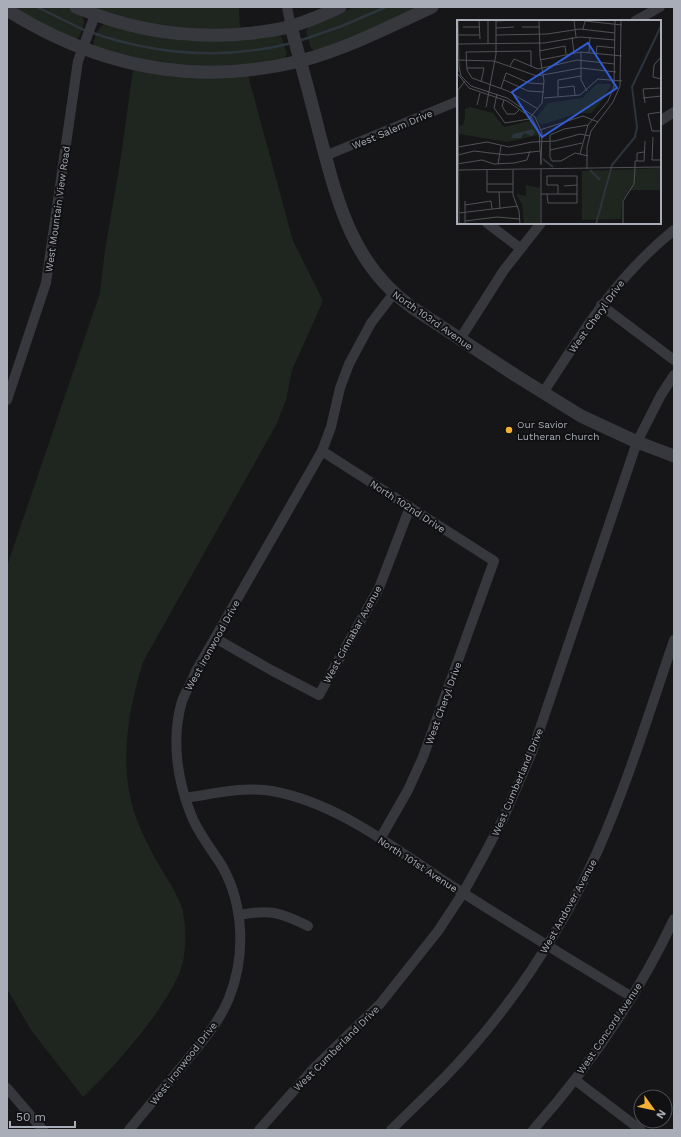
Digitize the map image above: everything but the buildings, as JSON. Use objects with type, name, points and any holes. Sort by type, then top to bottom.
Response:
[{"type":"street","points":[[76,7],[95,15],[142,29],[184,35],[244,34],[291,27],[340,7]]},
{"type":"street","points":[[287,7],[291,27]]},
{"type":"street","points":[[7,10],[43,31],[81,49],[123,62],[188,72],[248,70],[301,61],[325,53],[432,7]]},
{"type":"street","points":[[637,20],[660,7]]},
{"type":"street","name":"West Mountain View Road","points":[[7,400],[46,284],[78,61],[81,49],[95,15]]},
{"type":"street","name":"North 103rd Avenue","points":[[291,27],[325,156],[346,223],[353,239],[371,268],[394,293],[460,339],[581,416],[637,442],[674,456]]},
{"type":"street","name":"West Salem Drive","points":[[325,156],[457,101]]},
{"type":"street","points":[[661,119],[674,112]]},
{"type":"street","points":[[488,224],[520,248]]},
{"type":"street","points":[[460,339],[520,248],[540,224]]},
{"type":"street","name":"West Cheryl Drive","points":[[544,393],[601,305],[619,282],[640,259],[674,230]]},
{"type":"street","name":"West Ironwood Drive","points":[[129,1130],[206,1038],[229,998],[237,972],[240,951],[239,915],[232,890],[222,867],[193,818],[185,798],[176,758],[177,730],[182,701],[196,671],[322,451],[331,427],[340,388],[349,364],[372,322],[394,293]]},
{"type":"street","points":[[601,305],[674,360]]},
{"type":"street","name":"West Cumberland Drive","points":[[258,1130],[315,1067],[380,1004],[438,932],[463,893],[504,818],[532,752],[637,442],[661,394],[674,375]]},
{"type":"street","name":"North 102nd Drive","points":[[322,451],[494,561]]},
{"type":"street","name":"West Cinnabar Avenue","points":[[215,638],[271,670],[318,694],[379,588],[410,508]]},
{"type":"street","name":"West Cheryl Drive","points":[[380,839],[408,790],[423,757],[494,561]]},
{"type":"street","name":"West Andover Avenue","points":[[391,1130],[445,1077],[480,1038],[515,994],[547,945],[598,851],[616,807],[674,640]]},
{"type":"street","name":"North 101st Avenue","points":[[185,798],[238,790],[270,791],[295,796],[338,813],[463,893],[632,997]]},
{"type":"street","points":[[239,915],[271,912],[290,917],[308,926]]},
{"type":"street","name":"West Concord Avenue","points":[[534,1130],[575,1080],[632,997],[673,924]]},
{"type":"street","points":[[575,1080],[641,1130]]},
{"type":"street","points":[[7,1088],[43,1130]]},
{"type":"shaded area","points":[[12,7],[66,7],[75,10],[81,15],[84,25],[79,36],[74,40]]},
{"type":"shaded area","points":[[89,7],[239,7],[240,29],[219,31],[161,27]]},
{"type":"shaded area","points":[[354,7],[424,7],[315,51],[311,48],[306,31],[309,26]]},
{"type":"shaded area","points":[[104,24],[187,41],[207,41],[278,35],[282,38],[287,54],[284,59],[239,66],[172,67],[94,47],[96,34]]},
{"type":"shaded area","points":[[133,69],[248,75],[293,241],[323,301],[292,370],[286,400],[276,425],[143,662],[137,682],[129,723],[126,764],[128,785],[132,805],[139,825],[156,860],[177,895],[182,908],[185,932],[184,956],[180,972],[171,991],[158,1011],[127,1051],[83,1097],[31,1030],[7,989],[7,566],[100,293],[105,250],[121,157]]},
{"type":"waterway","points":[[37,7],[86,31]]},
{"type":"waterway","points":[[299,41],[342,26],[386,7]]},
{"type":"waterway","points":[[90,32],[140,46],[191,52],[241,52],[292,43]]},
{"type":"place","name":"Our Savior Lutheran Church","points":[[509,430]]}]
